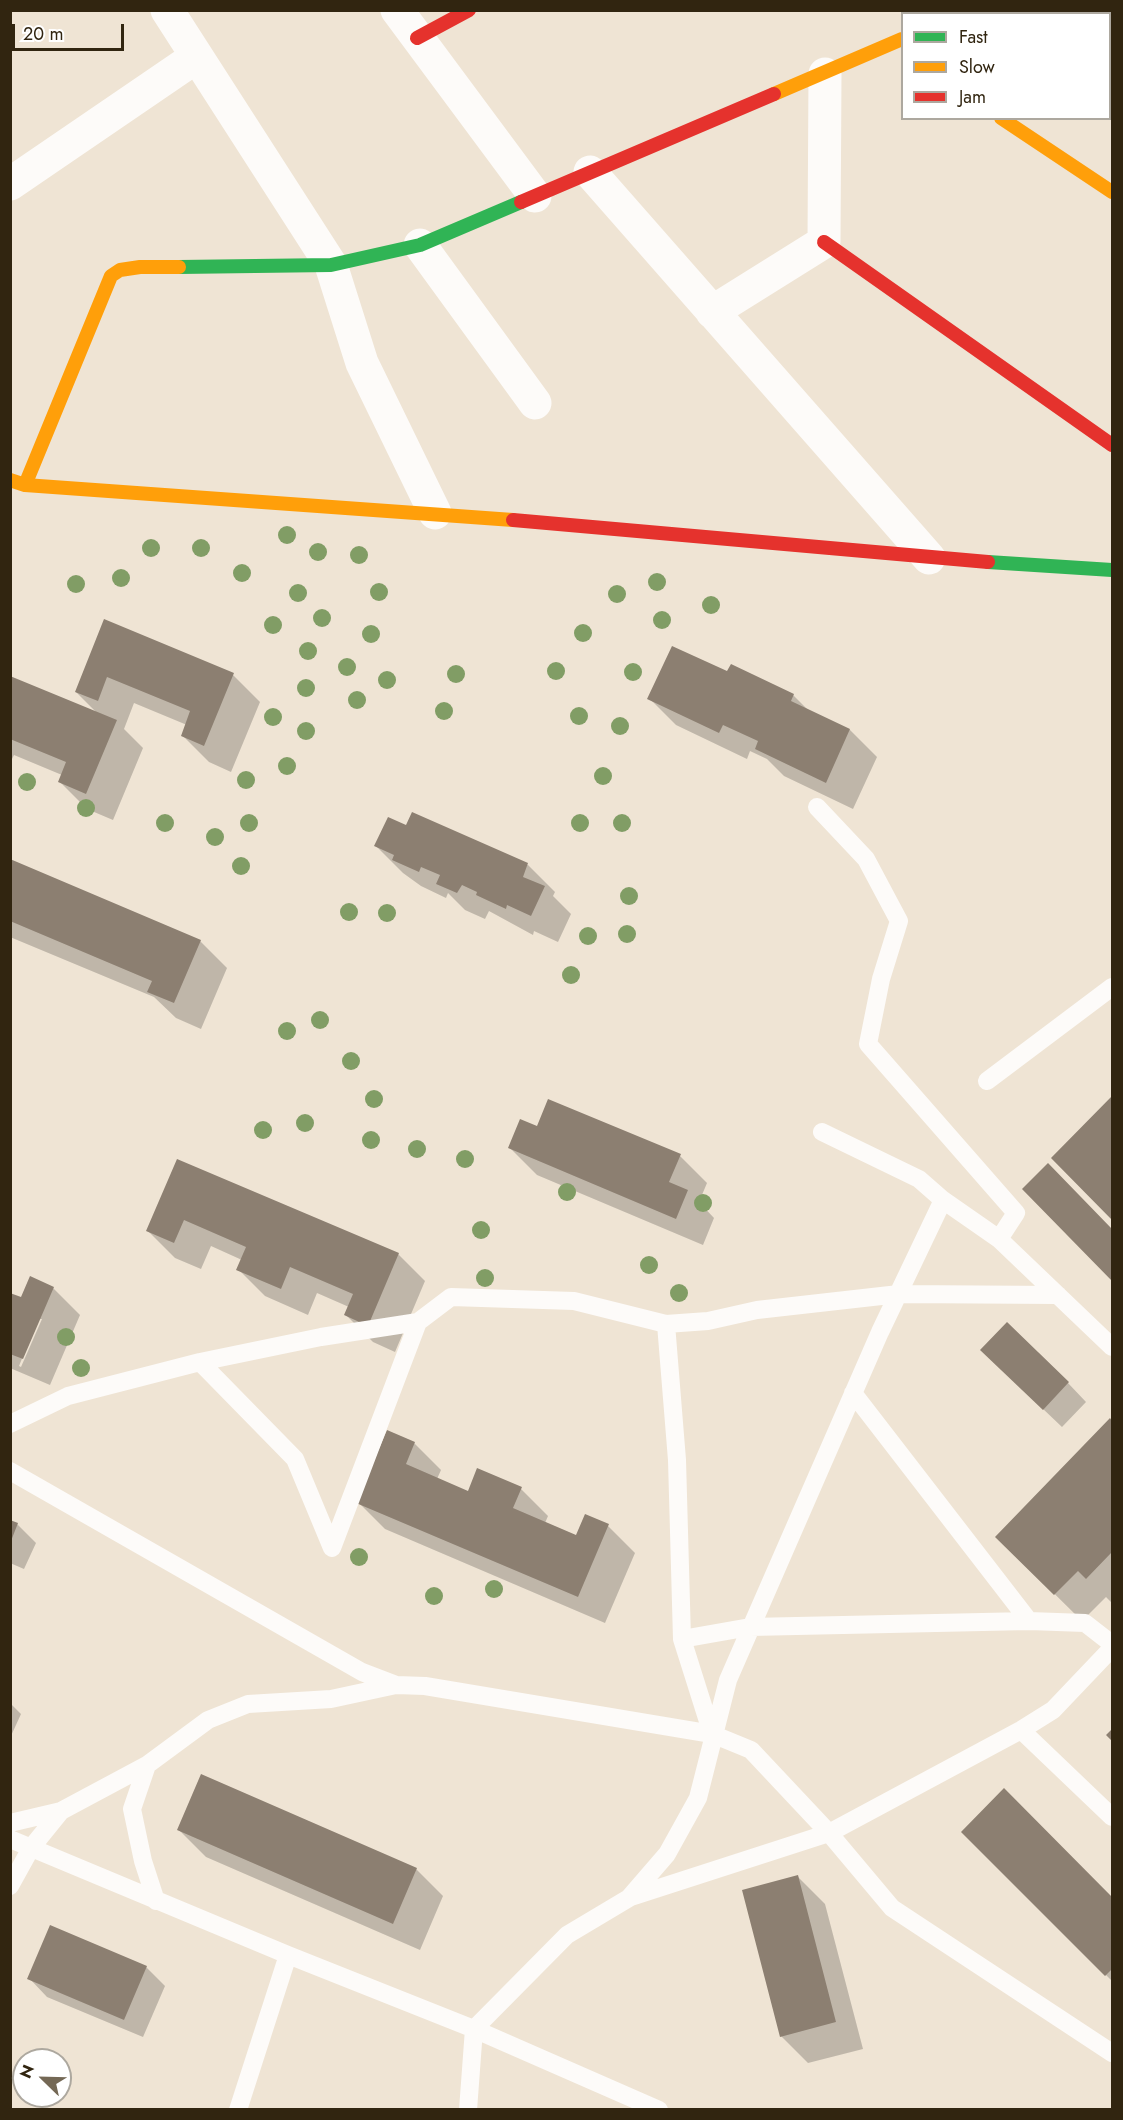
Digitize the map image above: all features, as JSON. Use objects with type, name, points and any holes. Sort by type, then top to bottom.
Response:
[{"type":"street","points":[[167,10],[331,264],[362,363],[435,513]]},
{"type":"street","points":[[397,10],[535,196]]},
{"type":"street","points":[[417,38],[469,10]]},
{"type":"street","points":[[26,485],[111,276],[120,270],[140,267],[331,264],[420,245],[901,40]]},
{"type":"street","points":[[10,184],[196,57]]},
{"type":"street","points":[[824,242],[825,74]]},
{"type":"street","points":[[1004,120],[1113,192]]},
{"type":"street","points":[[590,172],[929,558]]},
{"type":"street","points":[[712,312],[824,242]]},
{"type":"street","points":[[824,242],[1113,446]]},
{"type":"street","points":[[420,245],[535,403]]},
{"type":"street","points":[[10,480],[26,485],[435,513],[929,558],[1113,570]]},
{"type":"lane","points":[[818,807],[866,859],[899,921],[881,979],[868,1044],[1016,1213],[999,1239]]},
{"type":"lane","points":[[987,1081],[1113,987]]},
{"type":"lane","points":[[822,1132],[919,1179],[943,1200],[999,1239],[1113,1347]]},
{"type":"lane","points":[[629,1898],[667,1854],[698,1798],[712,1734],[728,1680],[853,1393],[943,1200]]},
{"type":"lane","points":[[10,1424],[68,1396],[200,1362],[321,1337],[418,1322],[451,1297],[574,1301],[666,1324],[708,1321],[757,1310],[899,1294],[1058,1295]]},
{"type":"lane","points":[[200,1362],[295,1459],[332,1548],[418,1322]]},
{"type":"lane","points":[[666,1324],[677,1460],[682,1639],[712,1734]]},
{"type":"lane","points":[[853,1393],[1029,1621]]},
{"type":"lane","points":[[10,1472],[362,1672],[396,1685]]},
{"type":"lane","points":[[468,2109],[474,2029],[567,1935],[629,1898],[829,1833],[1021,1730],[1053,1710],[1113,1646],[1085,1623],[1029,1621],[750,1627],[682,1639]]},
{"type":"lane","points":[[10,1823],[61,1811],[147,1766],[207,1720],[248,1704],[331,1699],[396,1685],[425,1686],[712,1734],[751,1750],[829,1833],[892,1908],[1113,2053]]},
{"type":"lane","points":[[1021,1730],[1113,1817]]},
{"type":"lane","points":[[147,1766],[132,1809],[143,1861],[156,1901]]},
{"type":"lane","points":[[10,1886],[31,1848],[61,1811]]},
{"type":"lane","points":[[10,1839],[156,1901],[474,2029],[659,2109]]},
{"type":"lane","points":[[238,2109],[288,1955]]},
{"type":"building","points":[[104,619],[234,673],[204,746],[181,736],[190,711],[107,677],[98,701],[75,692]]},
{"type":"building","points":[[672,646],[727,671],[731,664],[794,694],[791,701],[850,729],[826,783],[755,749],[758,741],[723,725],[719,733],[647,699]]},
{"type":"building","points":[[10,676],[117,720],[86,794],[58,782],[66,762],[10,739]]},
{"type":"building","points":[[412,812],[528,863],[523,877],[545,886],[531,916],[507,905],[506,909],[476,895],[477,892],[462,885],[457,893],[436,884],[440,875],[421,867],[419,872],[392,860],[394,855],[374,846],[388,817],[406,825]]},
{"type":"building","points":[[10,859],[201,940],[174,1003],[147,992],[152,981],[10,921]]},
{"type":"building","points":[[1112,1096],[1112,1220],[1051,1158]]},
{"type":"building","points":[[548,1099],[681,1154],[669,1182],[688,1190],[676,1219],[508,1148],[520,1119],[537,1126]]},
{"type":"building","points":[[177,1159],[399,1253],[368,1326],[344,1315],[353,1294],[290,1267],[281,1289],[236,1270],[246,1247],[184,1220],[174,1243],[146,1231]]},
{"type":"building","points":[[1048,1163],[1112,1229],[1112,1281],[1022,1189]]},
{"type":"building","points":[[30,1276],[54,1287],[23,1359],[10,1354],[10,1293],[21,1297]]},
{"type":"building","points":[[1007,1322],[1069,1382],[1043,1410],[980,1350]]},
{"type":"building","points":[[1110,1418],[1112,1421],[1112,1552],[1086,1579],[1078,1571],[1054,1595],[995,1537]]},
{"type":"building","points":[[387,1430],[415,1442],[406,1464],[468,1491],[477,1468],[522,1487],[513,1508],[576,1535],[585,1514],[609,1524],[578,1597],[356,1503]]},
{"type":"building","points":[[10,1520],[18,1523],[11,1541],[10,1541]]},
{"type":"building","points":[[1112,1729],[1112,1741],[1106,1735]]},
{"type":"building","points":[[201,1774],[417,1868],[393,1924],[177,1830]]},
{"type":"building","points":[[1004,1788],[1112,1897],[1112,1969],[1105,1976],[961,1832]]},
{"type":"building","points":[[798,1875],[836,2022],[780,2037],[742,1890]]},
{"type":"building","points":[[50,1925],[147,1966],[124,2020],[27,1979]]},
{"type":"traffic: fast","points":[[179,267],[331,265],[420,245],[521,202]]},
{"type":"traffic: fast","points":[[988,562],[1112,570]]},
{"type":"traffic: slow","points":[[774,94],[901,39]]},
{"type":"traffic: slow","points":[[1004,120],[1112,192]]},
{"type":"traffic: slow","points":[[25,485],[111,276],[120,270],[140,267],[179,267]]},
{"type":"traffic: slow","points":[[10,480],[25,485],[513,520]]},
{"type":"traffic: jam","points":[[417,38],[469,10]]},
{"type":"traffic: jam","points":[[521,202],[774,94]]},
{"type":"traffic: jam","points":[[824,242],[1112,445]]},
{"type":"traffic: jam","points":[[513,520],[988,562]]}]
